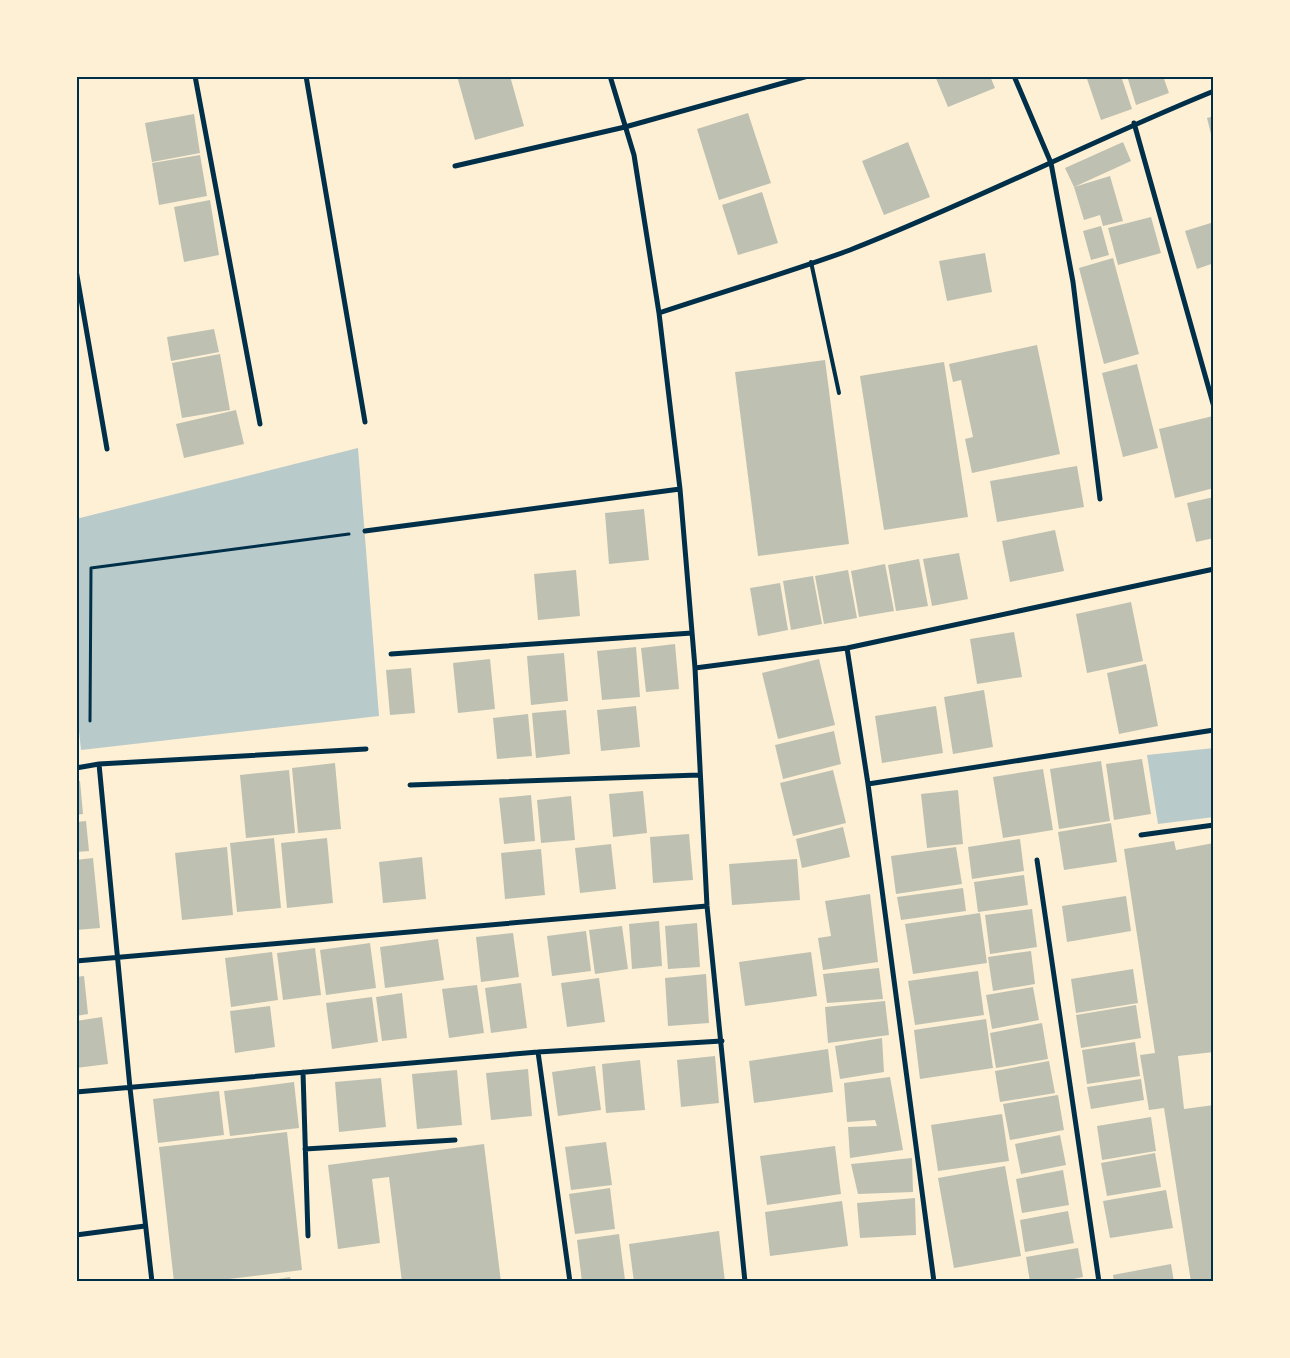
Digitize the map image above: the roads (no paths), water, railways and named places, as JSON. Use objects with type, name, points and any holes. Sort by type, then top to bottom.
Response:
[{"type":"street","points":[[195,76],[260,424]]},
{"type":"street","points":[[306,76],[365,422]]},
{"type":"street","points":[[610,76],[634,155],[659,313],[680,489],[696,668],[699,775],[708,906],[745,1282]]},
{"type":"street","points":[[455,166],[625,127],[808,76]]},
{"type":"street","points":[[1014,76],[1051,163],[1073,282],[1100,499]]},
{"type":"street","points":[[659,313],[849,250],[1051,163],[1134,123],[1214,90]]},
{"type":"street","points":[[1134,123],[1214,407]]},
{"type":"street","points":[[76,270],[108,449]]},
{"type":"street","points":[[365,532],[680,489]]},
{"type":"street","points":[[696,668],[847,648],[1214,569]]},
{"type":"street","points":[[391,654],[692,633]]},
{"type":"street","points":[[847,648],[868,784],[934,1282]]},
{"type":"street","points":[[868,784],[1214,730]]},
{"type":"street","points":[[76,768],[99,764],[366,749]]},
{"type":"street","points":[[99,764],[130,1088],[152,1282]]},
{"type":"street","points":[[410,785],[699,775]]},
{"type":"street","points":[[1141,835],[1214,824]]},
{"type":"street","points":[[1037,860],[1099,1282]]},
{"type":"street","points":[[76,961],[708,906]]},
{"type":"street","points":[[76,1092],[538,1052],[722,1041]]},
{"type":"street","points":[[538,1052],[570,1282]]},
{"type":"street","points":[[303,1072],[308,1236]]},
{"type":"street","points":[[305,1149],[455,1140]]},
{"type":"street","points":[[76,1235],[145,1226]]},
{"type":"lane","points":[[811,262],[839,393]]}]
